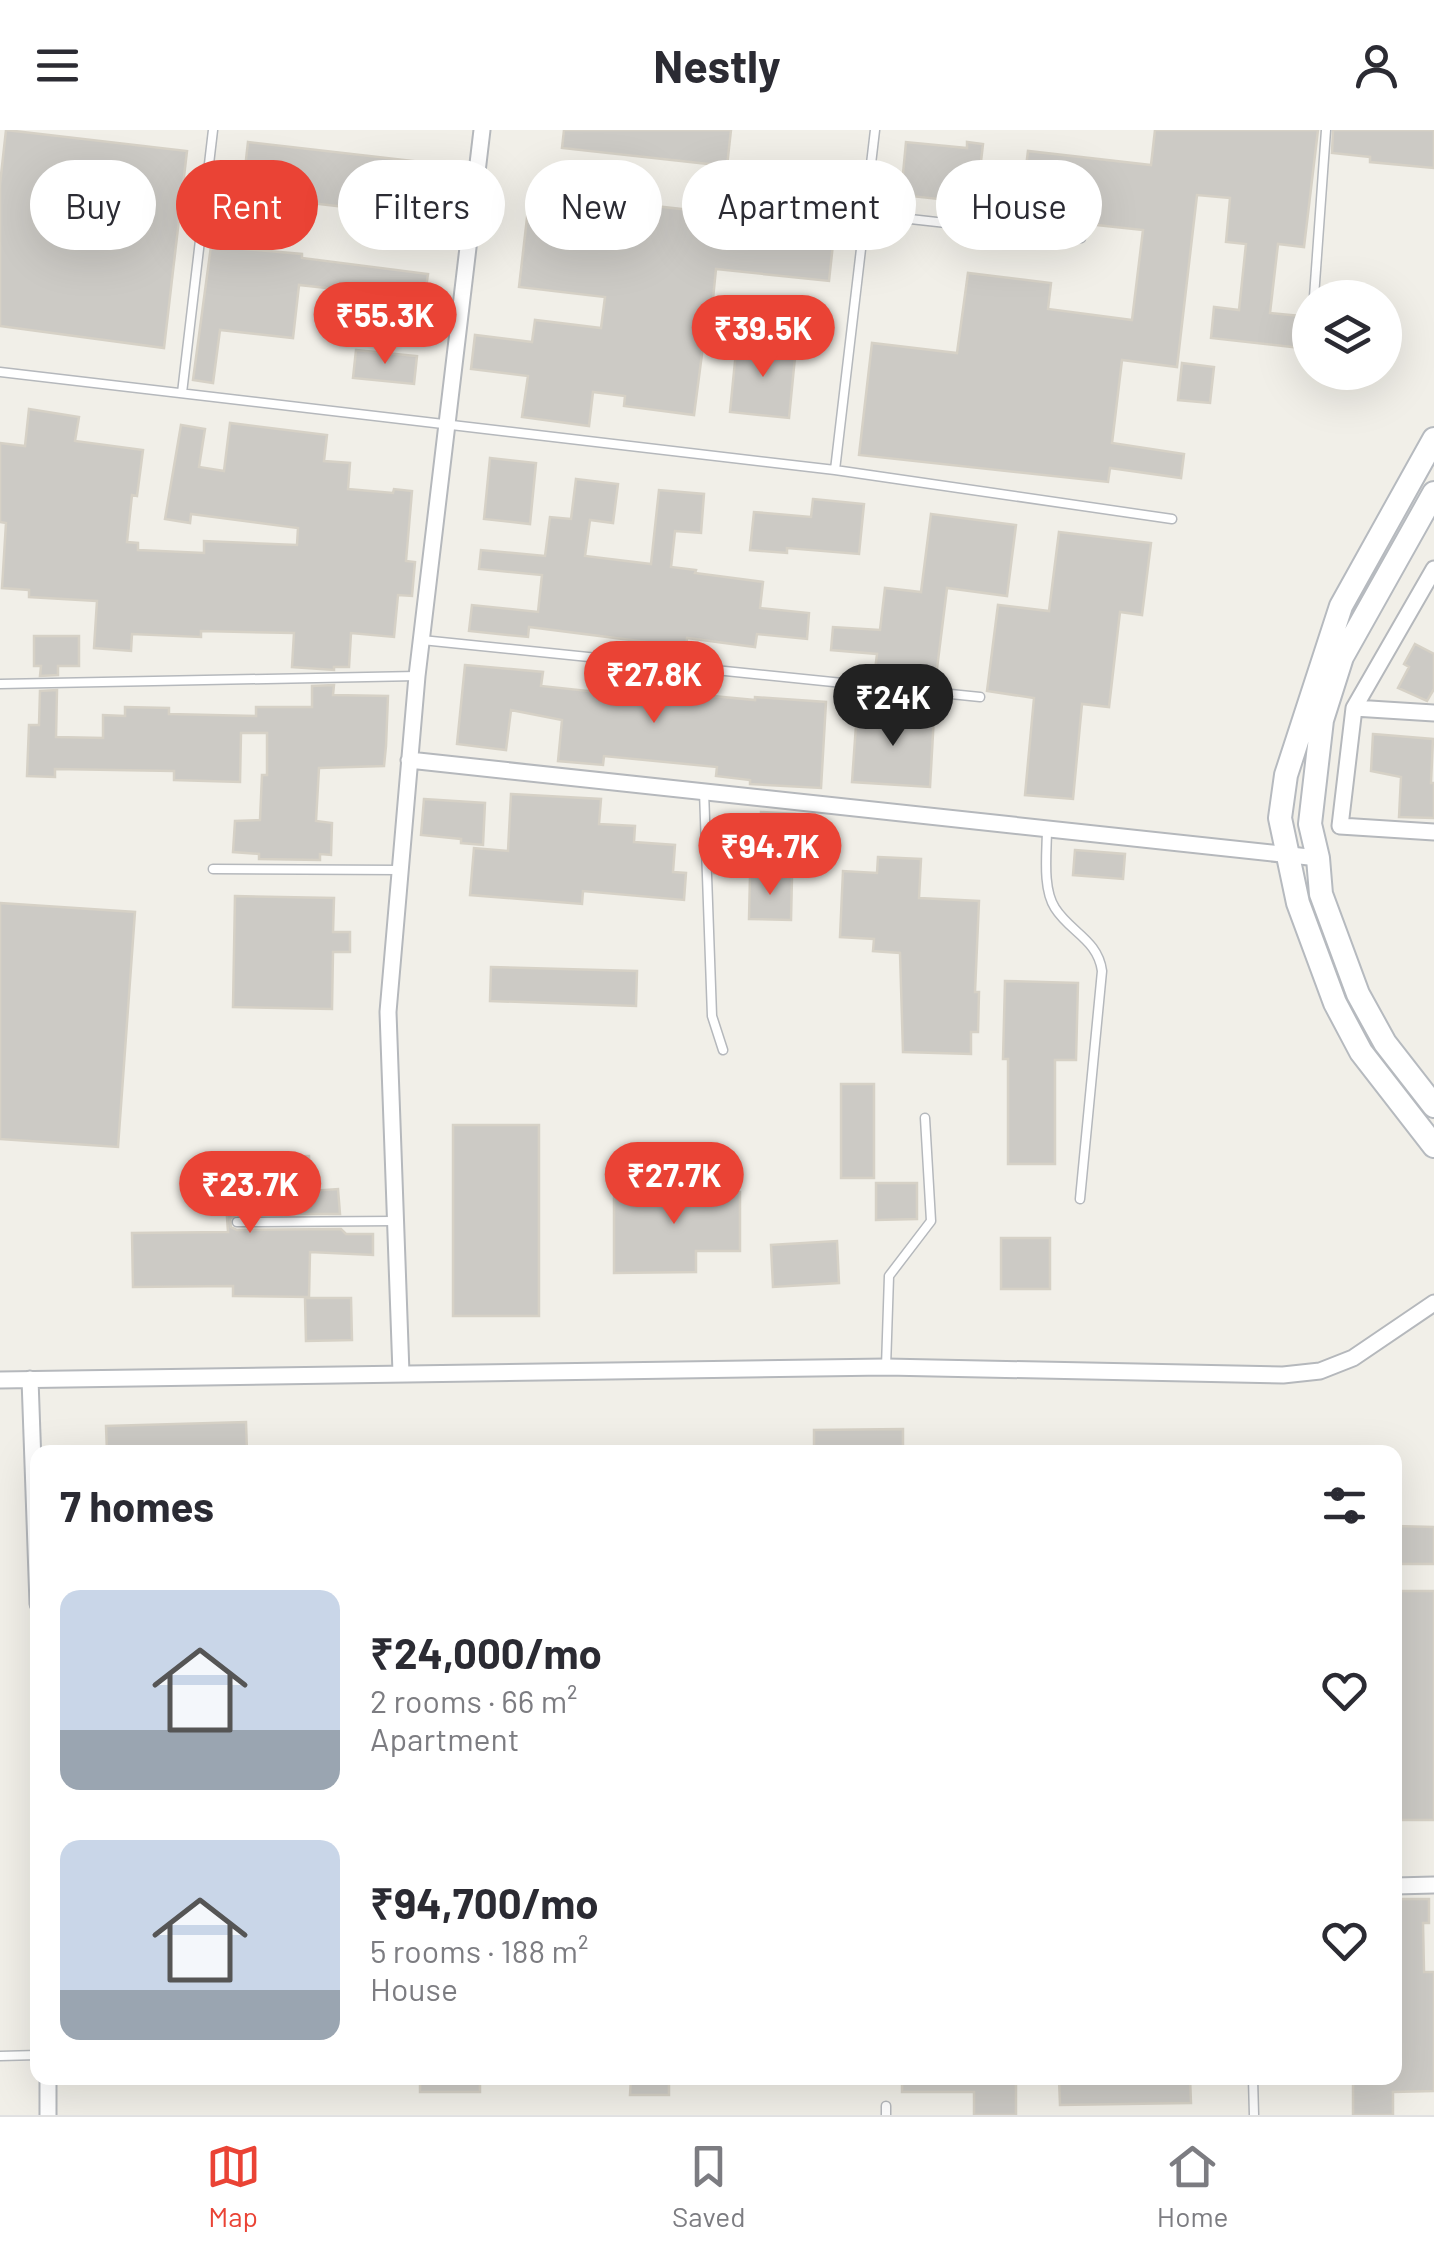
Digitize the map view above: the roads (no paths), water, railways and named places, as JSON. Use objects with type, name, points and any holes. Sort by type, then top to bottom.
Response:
[{"type":"street","points":[[401,1373],[388,1012],[417,676],[482,130]]},
{"type":"street","points":[[1434,438],[1341,606],[1318,666],[1286,775],[1280,818],[1298,903],[1335,1003],[1361,1052],[1434,1146]]},
{"type":"street","points":[[1434,493],[1342,657],[1322,720],[1310,824],[1322,894],[1358,994],[1385,1043],[1434,1106]]},
{"type":"street","points":[[1434,569],[1354,708],[1340,826],[1434,832]]},
{"type":"street","points":[[1354,708],[1434,713]]},
{"type":"street","points":[[409,760],[1318,858]]},
{"type":"street","points":[[0,1380],[886,1367],[1284,1375],[1320,1372],[1353,1358],[1434,1303]]},
{"type":"street","points":[[30,1380],[32,1445]]},
{"type":"street","points":[[1402,1886],[1434,1886]]},
{"type":"street","points":[[48,2085],[48,2115]]},
{"type":"lane","points":[[182,394],[214,130]]},
{"type":"lane","points":[[871,160],[875,130]]},
{"type":"lane","points":[[1315,280],[1326,130]]},
{"type":"lane","points":[[835,470],[861,250]]},
{"type":"lane","points":[[0,372],[835,470],[1172,519]]},
{"type":"lane","points":[[422,640],[980,698]]},
{"type":"lane","points":[[0,684],[417,676]]},
{"type":"lane","points":[[704,791],[712,1016],[723,1050]]},
{"type":"lane","points":[[1047,828],[1048,890],[1052,905],[1094,948],[1102,971],[1080,1199]]},
{"type":"lane","points":[[213,869],[400,870]]},
{"type":"lane","points":[[886,1367],[889,1276],[931,1221],[925,1118]]},
{"type":"lane","points":[[237,1222],[396,1221]]},
{"type":"lane","points":[[0,2056],[30,2055]]},
{"type":"lane","points":[[1254,2085],[1254,2115]]}]
